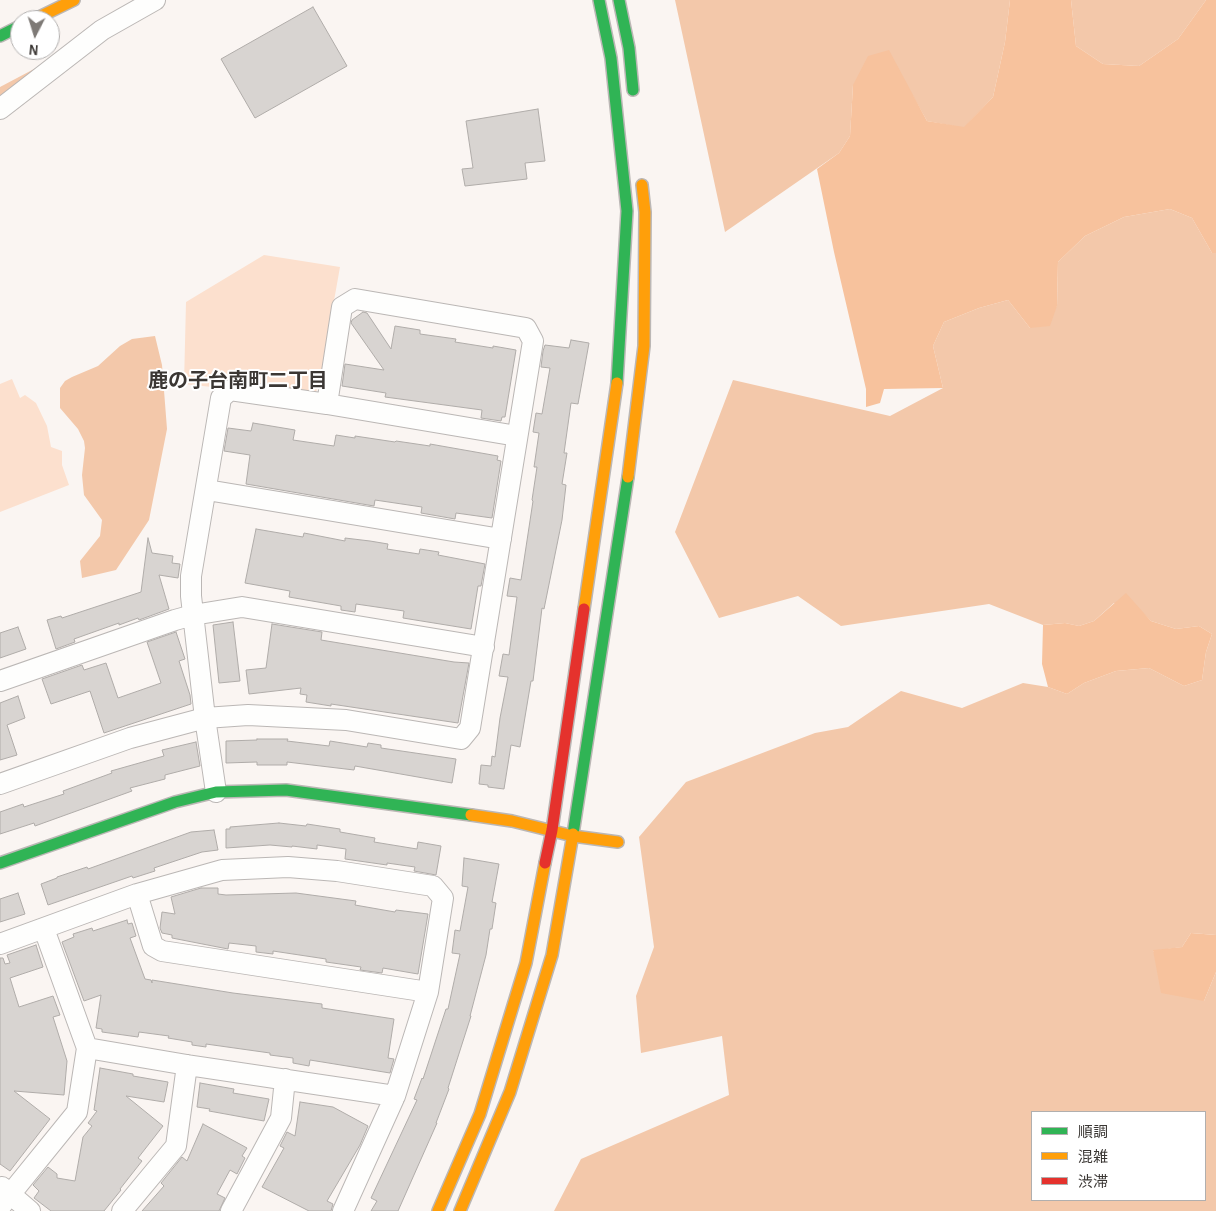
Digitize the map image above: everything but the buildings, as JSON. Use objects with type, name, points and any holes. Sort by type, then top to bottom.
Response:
[{"type":"main road","points":[[54,10],[74,0]]},
{"type":"main road","points":[[438,1211],[480,1114],[526,963],[552,830],[619,372],[626,211],[611,58],[599,0]]},
{"type":"main road","points":[[619,0],[629,48],[635,106]]},
{"type":"main road","points":[[460,1211],[510,1092],[552,955],[626,493],[644,346],[645,212],[641,173]]},
{"type":"main road","points":[[0,863],[175,802],[216,792],[286,790],[512,821],[572,836],[618,842]]},
{"type":"street","points":[[0,109],[102,30],[155,0]]},
{"type":"street","points":[[0,784],[130,738],[205,718],[248,716],[346,720],[461,738],[470,728],[533,341],[526,328],[356,298],[342,307],[327,404]]},
{"type":"street","points":[[216,792],[193,615],[191,576],[221,398],[230,390],[518,436]]},
{"type":"street","points":[[207,490],[501,539]]},
{"type":"street","points":[[0,681],[193,615],[242,607],[484,646]]},
{"type":"street","points":[[0,944],[137,894],[222,870],[288,867],[337,871],[433,886],[443,898],[428,992],[395,1096],[343,1211]]},
{"type":"street","points":[[137,894],[153,946],[162,951],[428,992]]},
{"type":"street","points":[[30,1211],[4,1196],[77,1112],[87,1048],[44,929]]},
{"type":"street","points":[[87,1048],[395,1096]]},
{"type":"street","points":[[122,1211],[176,1146],[187,1065]]},
{"type":"street","points":[[231,1211],[281,1118],[284,1079]]},
{"type":"shaded area","points":[[675,0],[1010,0],[1005,42],[993,97],[964,128],[927,121],[913,96],[853,85],[850,136],[839,153],[725,232]]},
{"type":"shaded area","points":[[1010,0],[1071,0],[1076,46],[1103,64],[1139,66],[1178,39],[1206,0],[1216,0],[1216,253],[1212,253],[1192,218],[1170,209],[1124,217],[1085,236],[1058,262],[1057,306],[1050,326],[1030,328],[1008,300],[979,308],[944,322],[933,346],[943,388],[884,389],[880,403],[866,407],[866,389],[817,169],[839,153],[850,136],[853,85],[868,56],[889,50],[927,121],[964,127],[993,97],[1005,42]]},
{"type":"shaded area","points":[[1071,0],[1206,0],[1178,39],[1139,66],[1103,64],[1076,46]]},
{"type":"shaded area","points":[[85,42],[0,104],[0,87],[51,60],[60,60],[60,55]]},
{"type":"shaded area","points":[[1170,209],[1192,218],[1212,253],[1216,253],[1216,935],[1191,933],[1182,947],[1153,951],[1204,1001],[1216,972],[1216,1211],[554,1211],[581,1159],[729,1095],[722,1036],[641,1053],[636,996],[654,947],[639,837],[686,782],[815,733],[848,727],[901,691],[962,708],[1023,683],[1048,687],[1067,694],[1084,683],[1116,671],[1149,668],[1184,686],[1202,680],[1206,652],[1212,634],[1199,626],[1176,629],[1151,621],[1141,611],[1114,603],[1094,621],[1079,626],[1065,623],[1043,625],[989,604],[841,626],[798,596],[719,618],[675,532],[733,380],[890,416],[943,388],[933,346],[944,322],[979,308],[1008,300],[1030,328],[1057,306],[1058,262],[1085,236],[1124,217]]},
{"type":"shaded area","points":[[264,255],[340,267],[319,385],[315,394],[214,378],[212,387],[184,384],[186,302]]},
{"type":"shaded area","points":[[155,336],[162,365],[167,429],[149,520],[116,570],[82,578],[80,561],[100,536],[102,520],[84,495],[82,475],[84,441],[78,429],[60,408],[60,388],[65,381],[98,366],[120,346],[132,339]]},
{"type":"shaded area","points":[[12,379],[20,398],[25,395],[36,403],[47,426],[51,447],[62,451],[62,465],[69,485],[0,512],[0,384]]},
{"type":"shaded area","points":[[1126,593],[1151,621],[1176,629],[1199,626],[1212,634],[1206,652],[1202,680],[1184,686],[1149,668],[1116,671],[1084,683],[1067,694],[1048,687],[1042,664],[1043,625],[1065,623],[1079,626],[1094,621]]},
{"type":"shaded area","points":[[1191,933],[1216,935],[1216,972],[1204,1001],[1161,993],[1153,950],[1182,947]]},
{"type":"traffic: fast","points":[[599,0],[611,58],[627,211],[617,383]]},
{"type":"traffic: fast","points":[[619,0],[629,48],[633,90]]},
{"type":"traffic: fast","points":[[0,36],[10,31]]},
{"type":"traffic: fast","points":[[573,834],[628,477]]},
{"type":"traffic: fast","points":[[0,863],[175,802],[216,792],[286,790],[471,815]]},
{"type":"traffic: slow","points":[[54,10],[74,0]]},
{"type":"traffic: slow","points":[[628,477],[644,346],[645,212],[642,185]]},
{"type":"traffic: slow","points":[[584,609],[617,383]]},
{"type":"traffic: slow","points":[[471,815],[512,821],[573,836],[618,842]]},
{"type":"traffic: slow","points":[[460,1211],[510,1092],[552,955],[573,834]]},
{"type":"traffic: slow","points":[[438,1211],[480,1114],[526,963],[545,863]]},
{"type":"traffic: jam","points":[[545,863],[552,830],[584,609]]},
{"type":"district","name":"鹿の子台南町二丁目","points":[[238,381]]}]
